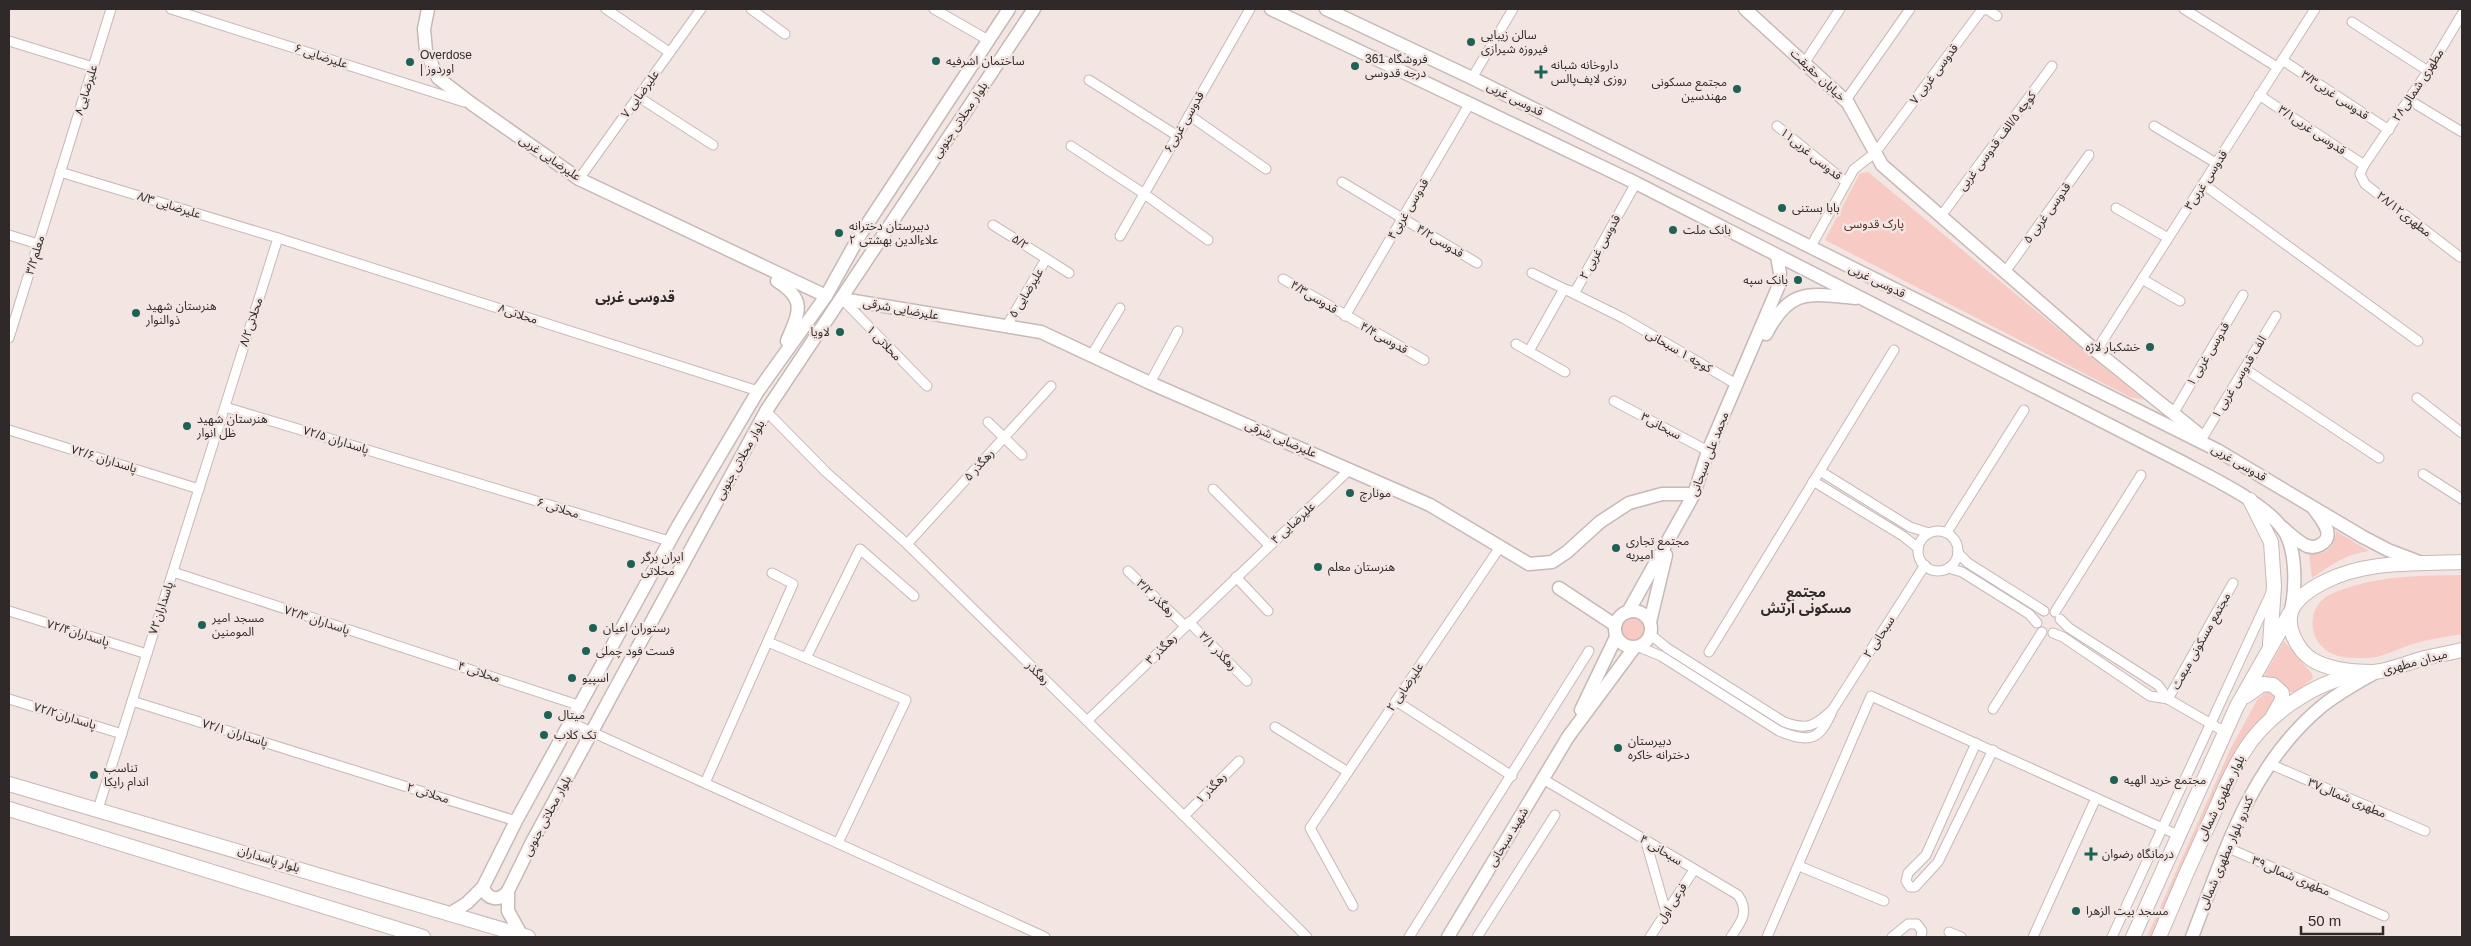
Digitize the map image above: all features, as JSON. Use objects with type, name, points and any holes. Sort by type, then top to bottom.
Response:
[{"type":"main road","points":[[2250,500],[2271,542],[2274,586],[2270,649]]},
{"type":"main road","points":[[2291,612],[2298,601],[2309,590],[2344,574],[2391,564],[2462,562]]},
{"type":"main road","name":"بلوار مطهری شمالی","points":[[2133,937],[2237,706],[2291,612]]},
{"type":"main road","name":"میدان مطهری","points":[[2291,612],[2290,625],[2293,636],[2310,658],[2330,668],[2376,672],[2462,650]]},
{"type":"main road","name":"بلوار مطهری شمالی","points":[[2159,937],[2185,875],[2243,752],[2272,718],[2321,684],[2342,677],[2376,672]]},
{"type":"main road","points":[[2237,706],[2254,689],[2263,684],[2273,685],[2280,690],[2282,700],[2272,718]]},
{"type":"main road","name":"بلوار پاسداران","points":[[9,784],[525,936]]},
{"type":"main road","points":[[9,809],[423,937]]},
{"type":"street","name":"علیرضایی۸","points":[[60,172],[111,9]]},
{"type":"street","name":"۶ علیرضایی","points":[[171,9],[472,104]]},
{"type":"street","name":"علیرضایی غربی","points":[[428,9],[424,29],[426,51],[434,70],[438,78],[472,104],[579,179],[826,296]]},
{"type":"street","points":[[606,9],[670,52]]},
{"type":"street","name":"۷ علیرضایی","points":[[579,179],[701,9]]},
{"type":"street","points":[[751,9],[785,34]]},
{"type":"street","points":[[934,9],[988,40]]},
{"type":"street","name":"بلوار محلاتی جنوبی","points":[[451,913],[468,903],[483,887],[516,821],[572,723],[669,541],[758,391],[826,296],[860,235],[1009,9]]},
{"type":"street","name":"بلوار محلاتی جنوبی","points":[[508,891],[533,840],[766,411],[1034,9]]},
{"type":"street","name":"قدوسی غربی۶","points":[[1120,236],[1176,135],[1250,9]]},
{"type":"street","name":"قدوسی غربی","points":[[1271,9],[1636,183],[2180,461],[2250,500],[2306,546],[2316,547],[2324,543],[2328,537],[2328,530],[2310,504]]},
{"type":"street","name":"قدوسی غربی","points":[[1326,9],[1472,78],[2218,450],[2388,550],[2422,563]]},
{"type":"street","points":[[1472,78],[1513,9]]},
{"type":"street","name":"خیابان حقیقت","points":[[1745,9],[1846,100],[1882,164],[2096,351],[2218,450]]},
{"type":"street","points":[[1805,62],[1840,9]]},
{"type":"street","points":[[1846,100],[1910,9]]},
{"type":"street","name":"۷ قدوسی غربی","points":[[1875,153],[1981,11],[1987,9],[1997,16]]},
{"type":"street","name":"قدوسی غربی۳/۳","points":[[2184,9],[2280,63],[2389,130]]},
{"type":"street","name":"قدوسی غربی۳","points":[[2096,351],[2316,9]]},
{"type":"street","name":"مطهرى شمالى۲۸","points":[[2364,165],[2459,29],[2462,14]]},
{"type":"street","points":[[2352,22],[2428,71]]},
{"type":"street","points":[[1356,49],[1366,28]]},
{"type":"street","points":[[9,41],[93,67]]},
{"type":"street","name":"کوچه ۵/الف قدوسی غربی","points":[[1941,216],[2052,66]]},
{"type":"street","points":[[1089,80],[1176,135]]},
{"type":"street","name":"قدوسی غربی۳/۱","points":[[2260,95],[2364,165]]},
{"type":"street","points":[[637,96],[713,144]]},
{"type":"street","points":[[2409,100],[2462,132]]},
{"type":"street","name":"قدوسی غربی۴","points":[[1345,316],[1470,103]]},
{"type":"street","points":[[1189,115],[1266,169]]},
{"type":"street","name":"قدوسی غربی۱۱","points":[[1776,126],[1846,182]]},
{"type":"street","points":[[2154,126],[2216,163]]},
{"type":"street","points":[[1070,146],[1208,240]]},
{"type":"street","points":[[1606,169],[1616,150]]},
{"type":"street","points":[[1810,248],[1854,169],[1875,153]]},
{"type":"street","name":"۵ قدوسی غربی","points":[[2005,272],[2089,155]]},
{"type":"street","name":"مطهری۲۸/۱۲","points":[[2364,165],[2360,174],[2365,184],[2460,258]]},
{"type":"street","name":"۸/۳ علیرضایی","points":[[60,172],[278,238]]},
{"type":"street","name":"معلم۳/۲","points":[[9,338],[60,172]]},
{"type":"street","name":"قدوسی۴/۲","points":[[1342,182],[1477,263]]},
{"type":"street","name":"۲ قدوسی غربی","points":[[1564,289],[1575,292],[1636,183]]},
{"type":"street","points":[[2203,184],[2418,341]]},
{"type":"street","points":[[2116,208],[2168,238]]},
{"type":"street","name":"۵/۲","points":[[994,225],[1069,273]]},
{"type":"street","points":[[9,235],[38,244]]},
{"type":"street","name":"محلاتی۸","points":[[278,238],[758,391]]},
{"type":"street","name":"محلاتی۸/۲","points":[[225,407],[278,238]]},
{"type":"street","name":"علیرضایی غربی","points":[[737,255],[792,290],[799,302],[798,311],[782,355]]},
{"type":"street","name":"محمد علی سبحانی","points":[[1628,612],[1694,494],[1708,451],[1779,285],[1780,273],[1777,256]]},
{"type":"street","name":"۵ علیرضایی","points":[[1006,327],[1046,259]]},
{"type":"street","name":"کوچه ۱ سبحانی","points":[[1532,272],[1622,318],[1736,384]]},
{"type":"street","name":"قدوسی۴/۳","points":[[1283,279],[1345,316]]},
{"type":"street","points":[[2142,279],[2180,301]]},
{"type":"street","points":[[1528,351],[1564,289]]},
{"type":"street","name":"محمد علی سبحانی","points":[[1746,363],[1754,359],[1774,319],[1788,302],[1812,295],[1862,298]]},
{"type":"street","name":"۱ قدوسی غربی","points":[[2173,414],[2243,295]]},
{"type":"street","name":"علیرضایی شرقی","points":[[842,299],[1041,332],[1150,383],[1430,505],[1529,564],[1552,562],[1568,552],[1600,522],[1629,503],[1662,494],[1694,494]]},
{"type":"street","name":"۱ محلاتی","points":[[842,299],[927,386]]},
{"type":"street","points":[[1091,356],[1120,308]]},
{"type":"street","name":"قدوسی۴/۴","points":[[1345,316],[1424,360]]},
{"type":"street","name":"۱ الف قدوسی غربی","points":[[2202,437],[2276,316]]},
{"type":"street","points":[[1150,383],[1178,332]]},
{"type":"street","points":[[1516,344],[1565,372]]},
{"type":"street","points":[[1709,652],[1894,350]]},
{"type":"street","points":[[2245,369],[2379,458]]},
{"type":"street","name":"۵ رهگذر","points":[[907,544],[1051,386]]},
{"type":"street","points":[[2417,398],[2462,433]]},
{"type":"street","name":"سبحانی۳","points":[[1614,401],[1708,451]]},
{"type":"street","name":"۷۲/۵ پاسداران","points":[[225,407],[447,474]]},
{"type":"street","name":"پاسداران۷۲","points":[[98,809],[225,407]]},
{"type":"street","points":[[1947,532],[2024,410]]},
{"type":"street","name":"رهگذر","points":[[766,411],[826,472],[907,544],[1307,937]]},
{"type":"street","points":[[988,422],[1022,456]]},
{"type":"street","name":"۷۲/۶ پاسداران","points":[[9,430],[199,489]]},
{"type":"street","name":"۴ علیرضایی","points":[[1236,577],[1350,469]]},
{"type":"street","points":[[1820,471],[1910,527],[1929,533]]},
{"type":"street","name":"۶ محلاتی","points":[[447,474],[669,541]]},
{"type":"street","points":[[2052,633],[2058,629],[2058,616],[2141,474]]},
{"type":"street","points":[[2423,474],[2462,499]]},
{"type":"street","points":[[1814,481],[1903,536],[1918,548]]},
{"type":"street","points":[[1213,489],[1269,545]]},
{"type":"street","points":[[2283,528],[2295,573],[2291,612]]},
{"type":"street","points":[[1948,568],[1957,559],[1956,541],[1947,532],[1934,531],[1929,533],[1924,537],[1918,548],[1925,565],[1936,570],[1948,568],[1962,572],[2029,614],[2042,632]]},
{"type":"street","name":"محمد علی سبحانی","points":[[1650,628],[1668,543]]},
{"type":"street","name":"۲ علیرضایی","points":[[1353,906],[1310,828],[1500,546]]},
{"type":"street","points":[[806,658],[860,549],[914,596]]},
{"type":"street","points":[[1958,553],[1968,563],[2044,611],[2058,616],[2069,628],[2158,685],[2168,699]]},
{"type":"street","name":"سبحانی ۲","points":[[1636,647],[1661,656],[1779,731],[1796,738],[1811,738],[1824,729],[1833,709],[1925,565]]},
{"type":"street","name":"۳/۲ رهگذر","points":[[1128,570],[1187,624]]},
{"type":"street","name":"۷۲/۳ پاسداران","points":[[173,572],[377,639]]},
{"type":"street","points":[[705,783],[793,584],[772,574]]},
{"type":"street","points":[[1236,577],[1268,611]]},
{"type":"street","name":"۳ رهگذر","points":[[1087,721],[1236,577]]},
{"type":"street","name":"مجتمع مسکونی مبعث","points":[[2168,699],[2233,583]]},
{"type":"street","points":[[2112,937],[2274,586]]},
{"type":"street","points":[[1559,588],[1615,631],[1624,646],[1636,647],[1648,640],[1650,628]]},
{"type":"street","name":"پاسداران۷۲/۴","points":[[9,611],[147,654]]},
{"type":"street","points":[[2036,622],[2038,615],[2044,611]]},
{"type":"street","points":[[1615,631],[1622,614],[1628,612],[1641,613],[1650,628],[1667,648],[1784,722],[1798,727],[1818,723],[1833,709]]},
{"type":"street","name":"۳/۱ رهگذر","points":[[1187,624],[1246,681]]},
{"type":"street","name":"شهید سبحانی","points":[[1568,737],[1615,631]]},
{"type":"street","points":[[2042,632],[2063,637],[2150,696],[2168,699],[2225,732]]},
{"type":"street","points":[[1993,709],[2042,632]]},
{"type":"street","name":"۴ محلاتی","points":[[377,639],[581,706]]},
{"type":"street","points":[[768,642],[906,700],[838,843]]},
{"type":"street","name":"شهید سبحانی","points":[[1448,937],[1568,737],[1636,647]]},
{"type":"street","points":[[1409,937],[1589,652]]},
{"type":"street","points":[[2114,671],[2120,661]]},
{"type":"street","name":"کندرو بلوار مطهری شمالی","points":[[2192,937],[2226,848],[2250,794],[2283,744],[2322,706],[2376,672]]},
{"type":"street","points":[[1767,937],[1871,696],[2178,835]]},
{"type":"street","name":"پاسداران۷۲/۲","points":[[9,699],[122,734]]},
{"type":"street","name":"۷۲/۱ پاسداران","points":[[132,701],[339,766]]},
{"type":"street","points":[[1396,701],[1512,776]]},
{"type":"street","points":[[1760,719],[1765,710]]},
{"type":"street","points":[[572,723],[1045,937]]},
{"type":"street","points":[[1274,727],[1348,772]]},
{"type":"street","points":[[1976,743],[1926,855],[1908,873],[1906,880],[1910,886],[1915,887],[1938,862],[1993,750]]},
{"type":"street","name":"۱ رهگذر","points":[[1184,816],[1239,761]]},
{"type":"street","name":"مطهرى شمالى۳۷","points":[[2270,764],[2425,831]]},
{"type":"street","name":"۲ محلاتی","points":[[339,766],[516,821]]},
{"type":"street","name":"سبحانی ۴","points":[[1543,779],[1738,896],[1743,903],[1744,917],[1731,937]]},
{"type":"street","points":[[2033,937],[2096,798]]},
{"type":"street","points":[[1477,937],[1555,815]]},
{"type":"street","points":[[1646,842],[1666,912]]},
{"type":"street","name":"مطهرى شمالى۳۹","points":[[2226,848],[2384,916]]},
{"type":"street","points":[[1799,866],[1884,901]]},
{"type":"street","name":"فرعی اول","points":[[1650,937],[1694,870]]},
{"type":"street","points":[[483,887],[485,892],[494,898],[505,896],[508,891]]},
{"type":"street","points":[[508,891],[508,911],[525,936]]},
{"type":"street","points":[[1892,937],[1908,924],[1917,924],[1922,931],[1921,937]]},
{"type":"street","points":[[1949,932],[1961,937]]},
{"type":"green space","name":"پارک قدوسی","points":[[1868,172],[2144,400],[2130,397],[1825,240],[1860,173]]},
{"type":"green space","points":[[2336,531],[2369,551],[2346,557],[2312,578],[2309,554],[2325,552],[2332,546]]},
{"type":"green space","points":[[2462,575],[2462,634],[2423,641],[2375,657],[2359,658],[2343,657],[2324,649],[2314,633],[2313,615],[2323,600],[2331,594],[2363,583],[2379,580],[2411,576]]},
{"type":"green space","points":[[1633,618],[1638,619],[1644,625],[1644,635],[1638,641],[1633,642],[1628,641],[1622,635],[1621,630],[1622,625],[1628,619]]},
{"type":"green space","points":[[2284,641],[2312,674],[2313,678],[2293,694],[2279,680],[2263,678]]},
{"type":"green space","points":[[2266,692],[2276,694],[2276,703],[2246,738],[2153,937],[2147,937],[2230,750],[2257,700]]},
{"type":"place","name":"سالن زیبایی فیروزه شیرازی","points":[[1471,42]]},
{"type":"place","name":"ساختمان اشرفیه","points":[[936,61]]},
{"type":"place","name":"Overdose | اوردوز","points":[[410,62]]},
{"type":"place","name":"فروشگاه 361 درجه قدوسی","points":[[1355,66]]},
{"type":"place","name":"داروخانه شبانه روزی لایف‌پالس","points":[[1541,72]]},
{"type":"place","name":"مجتمع مسکونی مهندسین","points":[[1737,89]]},
{"type":"place","name":"بابا بستنی","points":[[1782,208]]},
{"type":"place","name":"بانک ملت","points":[[1673,230]]},
{"type":"place","name":"دبیرستان دخترانه علاءالدین بهشتی ۲","points":[[839,233]]},
{"type":"place","name":"بانک سپه","points":[[1798,280]]},
{"type":"place","name":"هنرستان شهید ذوالنوار","points":[[136,313]]},
{"type":"place","name":"لاویا","points":[[840,332]]},
{"type":"place","name":"خشکبار لاژه","points":[[2150,347]]},
{"type":"place","name":"هنرستان شهید ظل انوار","points":[[187,426]]},
{"type":"place","name":"مونارچ","points":[[1350,493]]},
{"type":"place","name":"مجتمع تجاری امیریه","points":[[1616,548]]},
{"type":"place","name":"ایران برگر محلاتی","points":[[631,564]]},
{"type":"place","name":"هنرستان معلم","points":[[1318,567]]},
{"type":"place","name":"مسجد امیر المومنین","points":[[202,625]]},
{"type":"place","name":"رستوران اعیان","points":[[593,628]]},
{"type":"place","name":"فست فود چملی","points":[[586,651]]},
{"type":"place","name":"اسپیو","points":[[572,678]]},
{"type":"place","name":"میتال","points":[[548,715]]},
{"type":"place","name":"تک کلاب","points":[[544,735]]},
{"type":"place","name":"دبیرستان دخترانه خاکره","points":[[1618,748]]},
{"type":"place","name":"تناسب اندام رایکا","points":[[94,775]]},
{"type":"place","name":"مجتمع خرید الهیه","points":[[2114,780]]},
{"type":"place","name":"درمانگاه رضوان","points":[[2091,854]]},
{"type":"place","name":"مسجد بیت الزهرا","points":[[2076,911]]},
{"type":"district","name":"قدوسی غربی","points":[[635,297]]},
{"type":"district","name":"مجتمع مسکونی ارتش","points":[[1806,600]]}]
